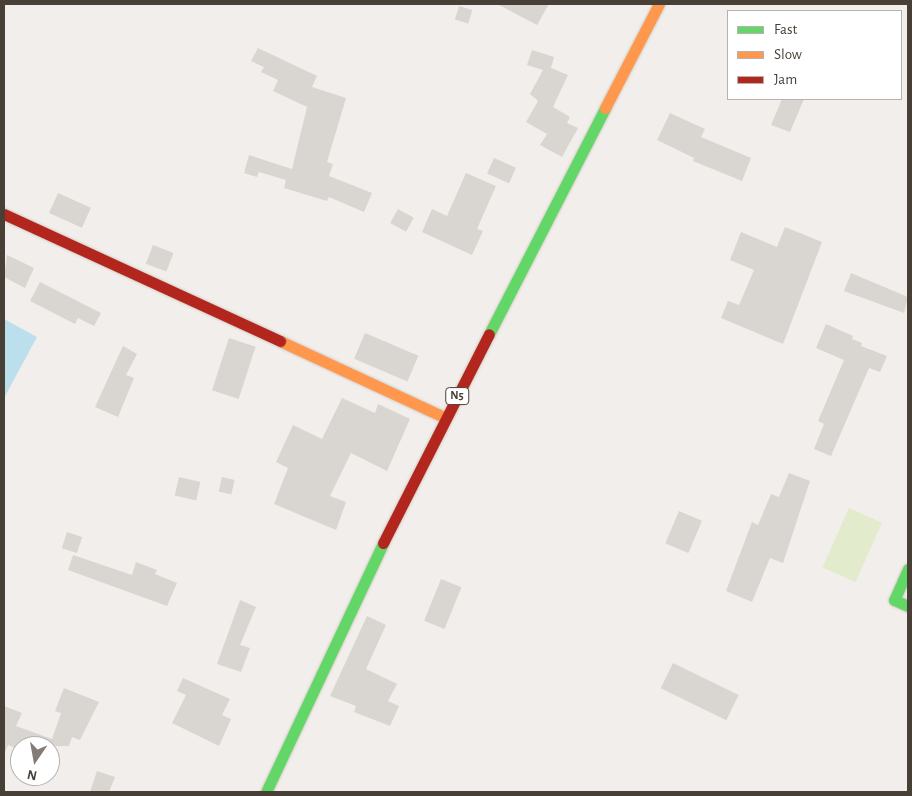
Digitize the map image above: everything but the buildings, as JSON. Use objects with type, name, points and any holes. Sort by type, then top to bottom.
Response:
[{"type":"main road","name":"N5","points":[[266,792],[342,626],[446,418],[659,4]]},
{"type":"main road","points":[[4,214],[446,418]]},
{"type":"main road","points":[[908,569],[894,600],[908,606]]},
{"type":"green space","points":[[849,508],[882,523],[855,582],[823,567]]},
{"type":"water","points":[[4,319],[37,337],[4,398]]},
{"type":"traffic: fast","points":[[489,334],[605,108]]},
{"type":"traffic: fast","points":[[266,792],[383,543]]},
{"type":"traffic: fast","points":[[908,569],[894,600],[908,606]]},
{"type":"traffic: slow","points":[[605,108],[659,4]]},
{"type":"traffic: slow","points":[[280,341],[446,418]]},
{"type":"traffic: jam","points":[[4,214],[280,341]]},
{"type":"traffic: jam","points":[[383,543],[489,334]]}]
